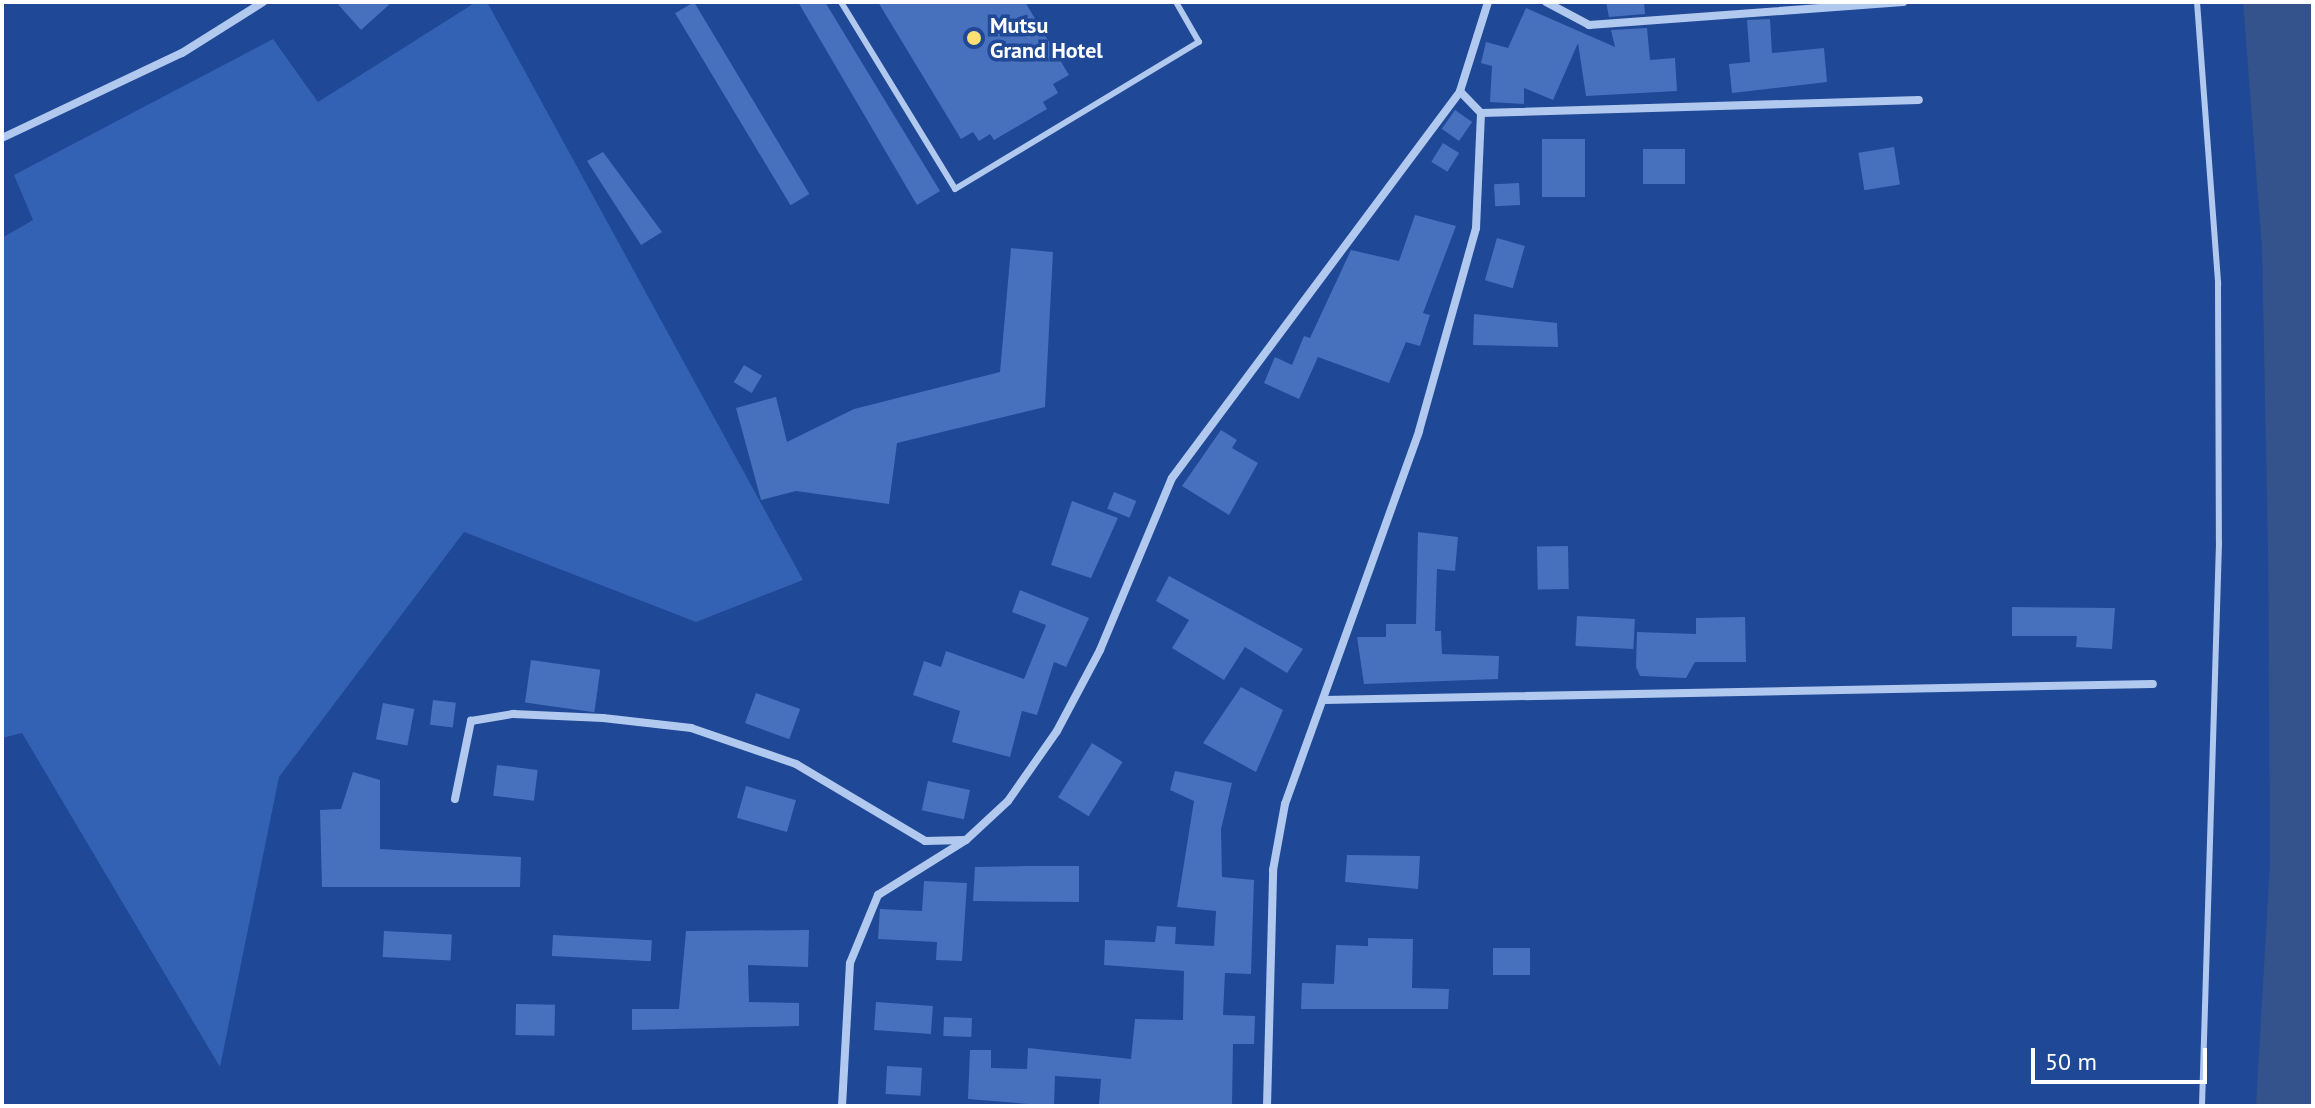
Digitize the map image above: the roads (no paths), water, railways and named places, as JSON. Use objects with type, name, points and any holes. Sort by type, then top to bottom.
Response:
[{"type":"street","points":[[2,138],[182,53],[263,2]]},
{"type":"street","points":[[842,1106],[844,1010],[858,933],[878,895],[966,840],[1008,801],[1057,731],[1100,650],[1172,478],[1460,91],[1488,2]]},
{"type":"street","points":[[1546,2],[1589,25],[1903,2]]},
{"type":"street","points":[[1267,1106],[1273,870],[1285,804],[1419,431],[1476,228],[1481,113],[1460,91]]},
{"type":"street","points":[[1481,113],[1919,100]]},
{"type":"street","points":[[1324,700],[2153,684]]},
{"type":"street","points":[[455,799],[471,721],[513,714],[603,718],[691,728],[796,764],[925,841],[966,840]]},
{"type":"lane","points":[[841,2],[955,189],[1199,42],[1176,2]]},
{"type":"lane","points":[[2197,2],[2218,284],[2219,467],[2202,1106]]},
{"type":"place","name":"Mutsu Grand Hotel","points":[[974,38]]}]
